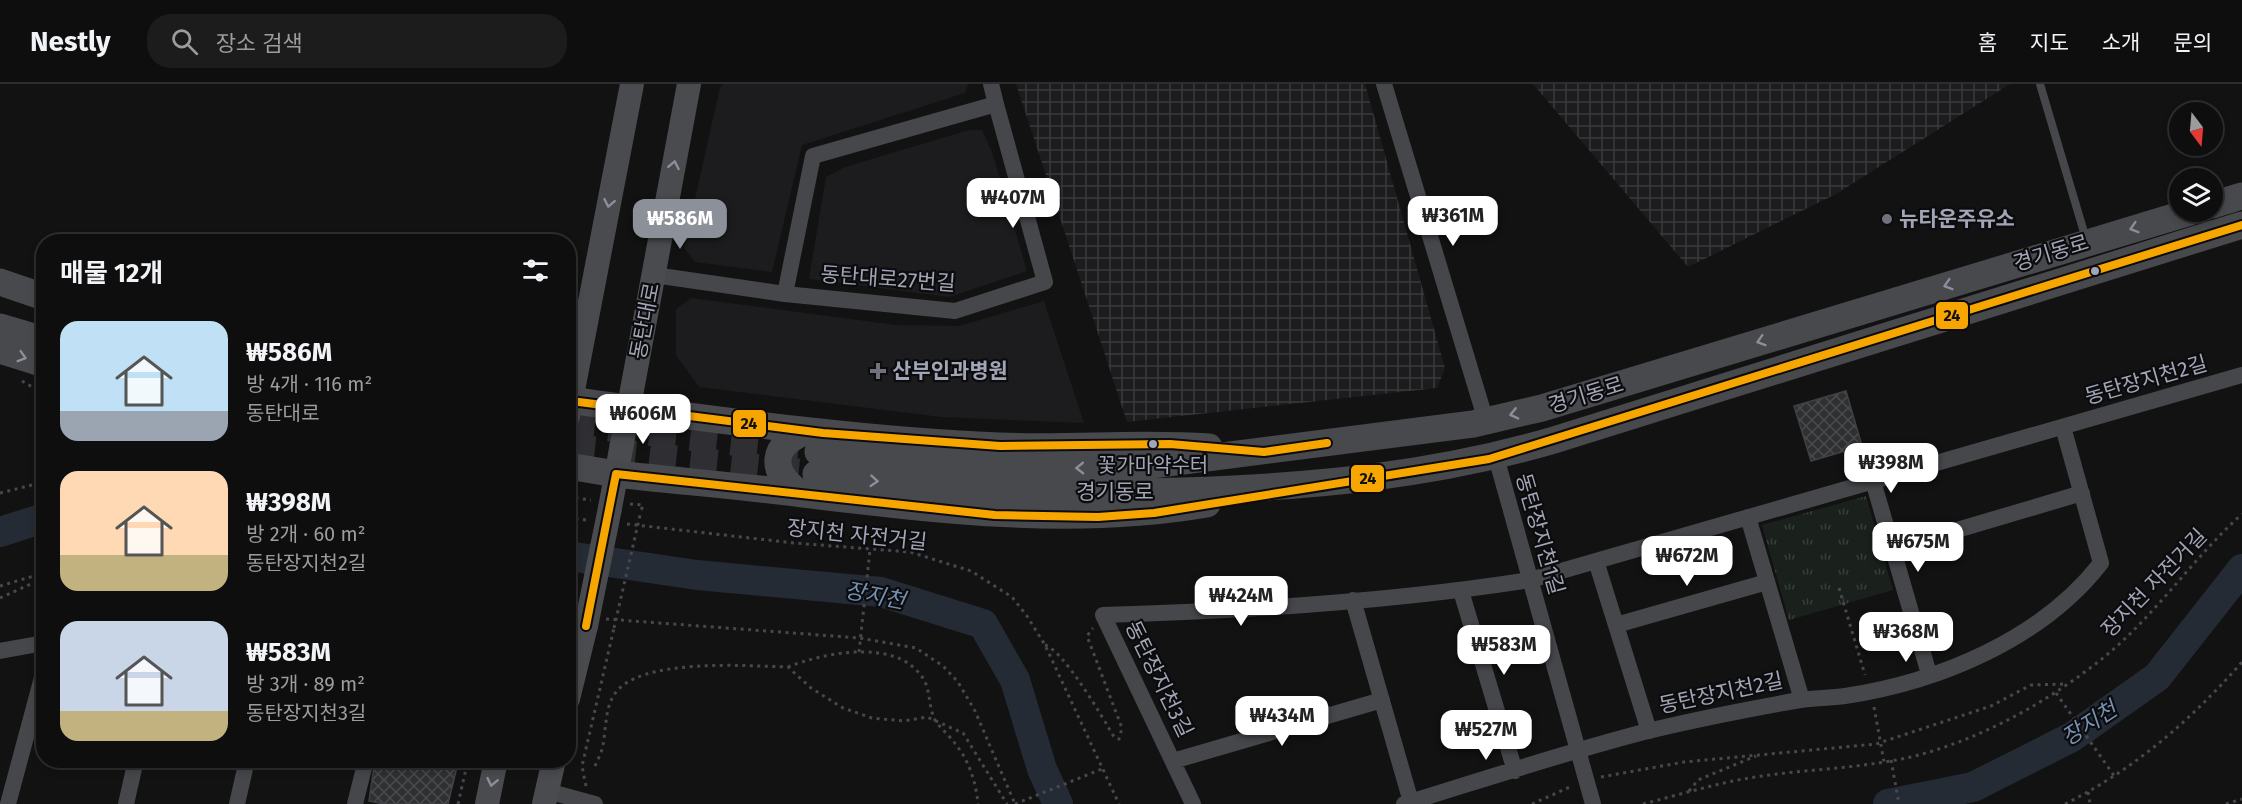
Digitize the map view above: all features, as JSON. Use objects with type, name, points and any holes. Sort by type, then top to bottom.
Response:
[{"type":"main road","points":[[576,375],[632,84]]},
{"type":"main road","name":"동탄대로","points":[[576,676],[595,622],[616,474],[689,84]]},
{"type":"main road","points":[[2223,202],[2242,196]]},
{"type":"main road","name":"경기동로","points":[[810,463],[1000,446],[1170,444],[1264,452],[1486,421],[1542,408],[2169,218]]},
{"type":"main road","name":"경기동로","points":[[810,463],[995,514],[1098,517],[1154,513],[1496,457],[2242,225]]},
{"type":"main road","points":[[0,282],[36,294]]},
{"type":"main road","points":[[0,302],[36,313]]},
{"type":"main road","points":[[0,327],[36,338]]},
{"type":"main road","points":[[0,350],[36,361]]},
{"type":"main road","points":[[576,406],[629,408],[810,463]]},
{"type":"main road","points":[[576,467],[616,474],[810,463]]},
{"type":"main road","points":[[487,804],[494,768]]},
{"type":"main road","points":[[546,797],[552,768]]},
{"type":"street","points":[[991,84],[996,104]]},
{"type":"street","points":[[1384,84],[1486,421]]},
{"type":"street","name":"동탄대로27번길","points":[[654,275],[785,294],[955,311],[1045,282],[996,104],[813,156],[785,294]]},
{"type":"street","name":"동탄장지천2길","points":[[1530,580],[2242,375]]},
{"type":"street","name":"동탄장지천2길","points":[[1578,751],[1649,731],[1802,700],[1869,691],[1929,674],[1990,651],[2050,614],[2084,585],[2102,563],[2063,427]]},
{"type":"street","name":"동탄장지천1길","points":[[1496,457],[1592,800]]},
{"type":"street","points":[[1873,481],[1929,674]]},
{"type":"street","points":[[1893,549],[2082,493]]},
{"type":"street","name":"동탄장지천2길","points":[[1748,517],[1802,700]]},
{"type":"street","name":"동탄장지천2길","points":[[1596,561],[1649,731]]},
{"type":"street","name":"동탄장지천3길","points":[[1193,804],[1103,615],[1230,611],[1461,591],[1530,580]]},
{"type":"street","points":[[1616,625],[1767,582]]},
{"type":"street","points":[[1461,591],[1515,771]]},
{"type":"street","points":[[1353,600],[1382,700],[1408,803],[1578,751]]},
{"type":"street","points":[[0,651],[36,644]]},
{"type":"street","points":[[8,804],[36,700]]},
{"type":"street","name":"동탄장지천3길","points":[[1173,761],[1382,700]]},
{"type":"street","points":[[126,804],[134,768]]},
{"type":"street","points":[[237,804],[245,768]]},
{"type":"street","points":[[355,804],[364,768]]},
{"type":"street","points":[[546,797],[595,804]]},
{"type":"lane","points":[[2040,84],[2088,242]]},
{"type":"path","points":[[0,493],[36,484]]},
{"type":"path","points":[[587,783],[582,766],[643,505]]},
{"type":"path","name":"장지천 자전거길","points":[[1643,804],[1748,778],[1866,766],[1958,742],[2056,693],[2104,657],[2149,617],[2225,530],[2242,514]]},
{"type":"path","name":"장지천 자전거길","points":[[576,518],[609,517],[870,550],[910,552],[971,571],[1012,597],[1027,616],[1045,645],[1119,804]]},
{"type":"path","points":[[859,652],[870,550]]},
{"type":"path","points":[[0,586],[36,575]]},
{"type":"path","points":[[0,598],[36,582]]},
{"type":"path","points":[[1839,588],[1867,682]]},
{"type":"path","points":[[1045,645],[1050,647],[1067,666],[1114,737],[1119,739],[1122,728],[1087,636],[1103,615]]},
{"type":"path","points":[[595,622],[860,638],[916,648],[943,666],[958,682],[975,711],[1015,804],[1102,768]]},
{"type":"path","points":[[595,766],[603,747],[606,720],[614,694],[631,680],[650,672],[716,666],[788,667],[839,651],[859,652],[910,664],[920,673],[930,691],[935,720],[961,750],[971,770],[978,804]]},
{"type":"path","points":[[2065,804],[2115,777],[2160,744],[2242,662]]},
{"type":"path","points":[[788,667],[811,688],[843,708],[872,718],[904,721],[927,717],[963,733],[1007,804]]},
{"type":"path","points":[[1532,804],[1586,779],[1684,762],[1839,749],[1881,742],[1991,706],[2031,685],[2068,684]]},
{"type":"path","points":[[2056,693],[2115,777]]},
{"type":"path","points":[[1874,706],[1884,762]]},
{"type":"path","points":[[1688,792],[1698,780],[1760,754]]},
{"type":"path","points":[[1891,760],[1899,804]]},
{"type":"path","points":[[458,804],[466,768]]},
{"type":"path","points":[[2088,792],[2090,804]]},
{"type":"path","points":[[2226,804],[2242,799]]},
{"type":"shaded area","points":[[723,84],[968,84],[965,93],[802,145],[772,272],[695,262],[684,248],[720,87]]},
{"type":"shaded area","points":[[1016,84],[1365,84],[1445,368],[1437,388],[1127,422]]},
{"type":"shaded area","points":[[1533,84],[2010,84],[1836,194],[1688,267]]},
{"type":"shaded area","points":[[969,130],[982,130],[992,152],[1027,271],[949,297],[809,279],[826,177],[845,167]]},
{"type":"shaded area","name":"산부인과병원","points":[[691,298],[896,325],[959,326],[1044,301],[1084,423],[941,417],[699,387],[676,355],[676,309]]},
{"type":"green space","points":[[1866,496],[1893,590],[1789,620],[1762,525]]},
{"type":"building","points":[[1846,391],[1862,446],[1811,461],[1794,406]]},
{"type":"building","points":[[374,768],[457,768],[448,804],[384,804],[369,801]]},
{"type":"waterway","name":"장지천","points":[[0,532],[36,521]]},
{"type":"waterway","name":"장지천","points":[[576,557],[697,575],[881,592],[983,624],[1015,680],[1042,769],[1058,804]]},
{"type":"waterway","name":"장지천","points":[[1888,804],[1973,787],[2072,737],[2157,677],[2242,569]]},
{"type":"tunnel","points":[[576,424],[818,452]]},
{"type":"tunnel","points":[[576,448],[816,474]]},
{"type":"transit line","name":"24","points":[[586,626],[616,474],[995,515],[1098,517],[1154,513],[1489,459],[2242,225]]},
{"type":"transit line","name":"24","points":[[576,402],[823,433],[1000,446],[1170,444],[1264,452],[1327,443]]},
{"type":"place","name":"뉴타운주유소","points":[[1887,219]]},
{"type":"place","name":"산부인과병원","points":[[878,371]]},
{"type":"place","name":"꽃가마약수터","points":[[1153,444]]}]
